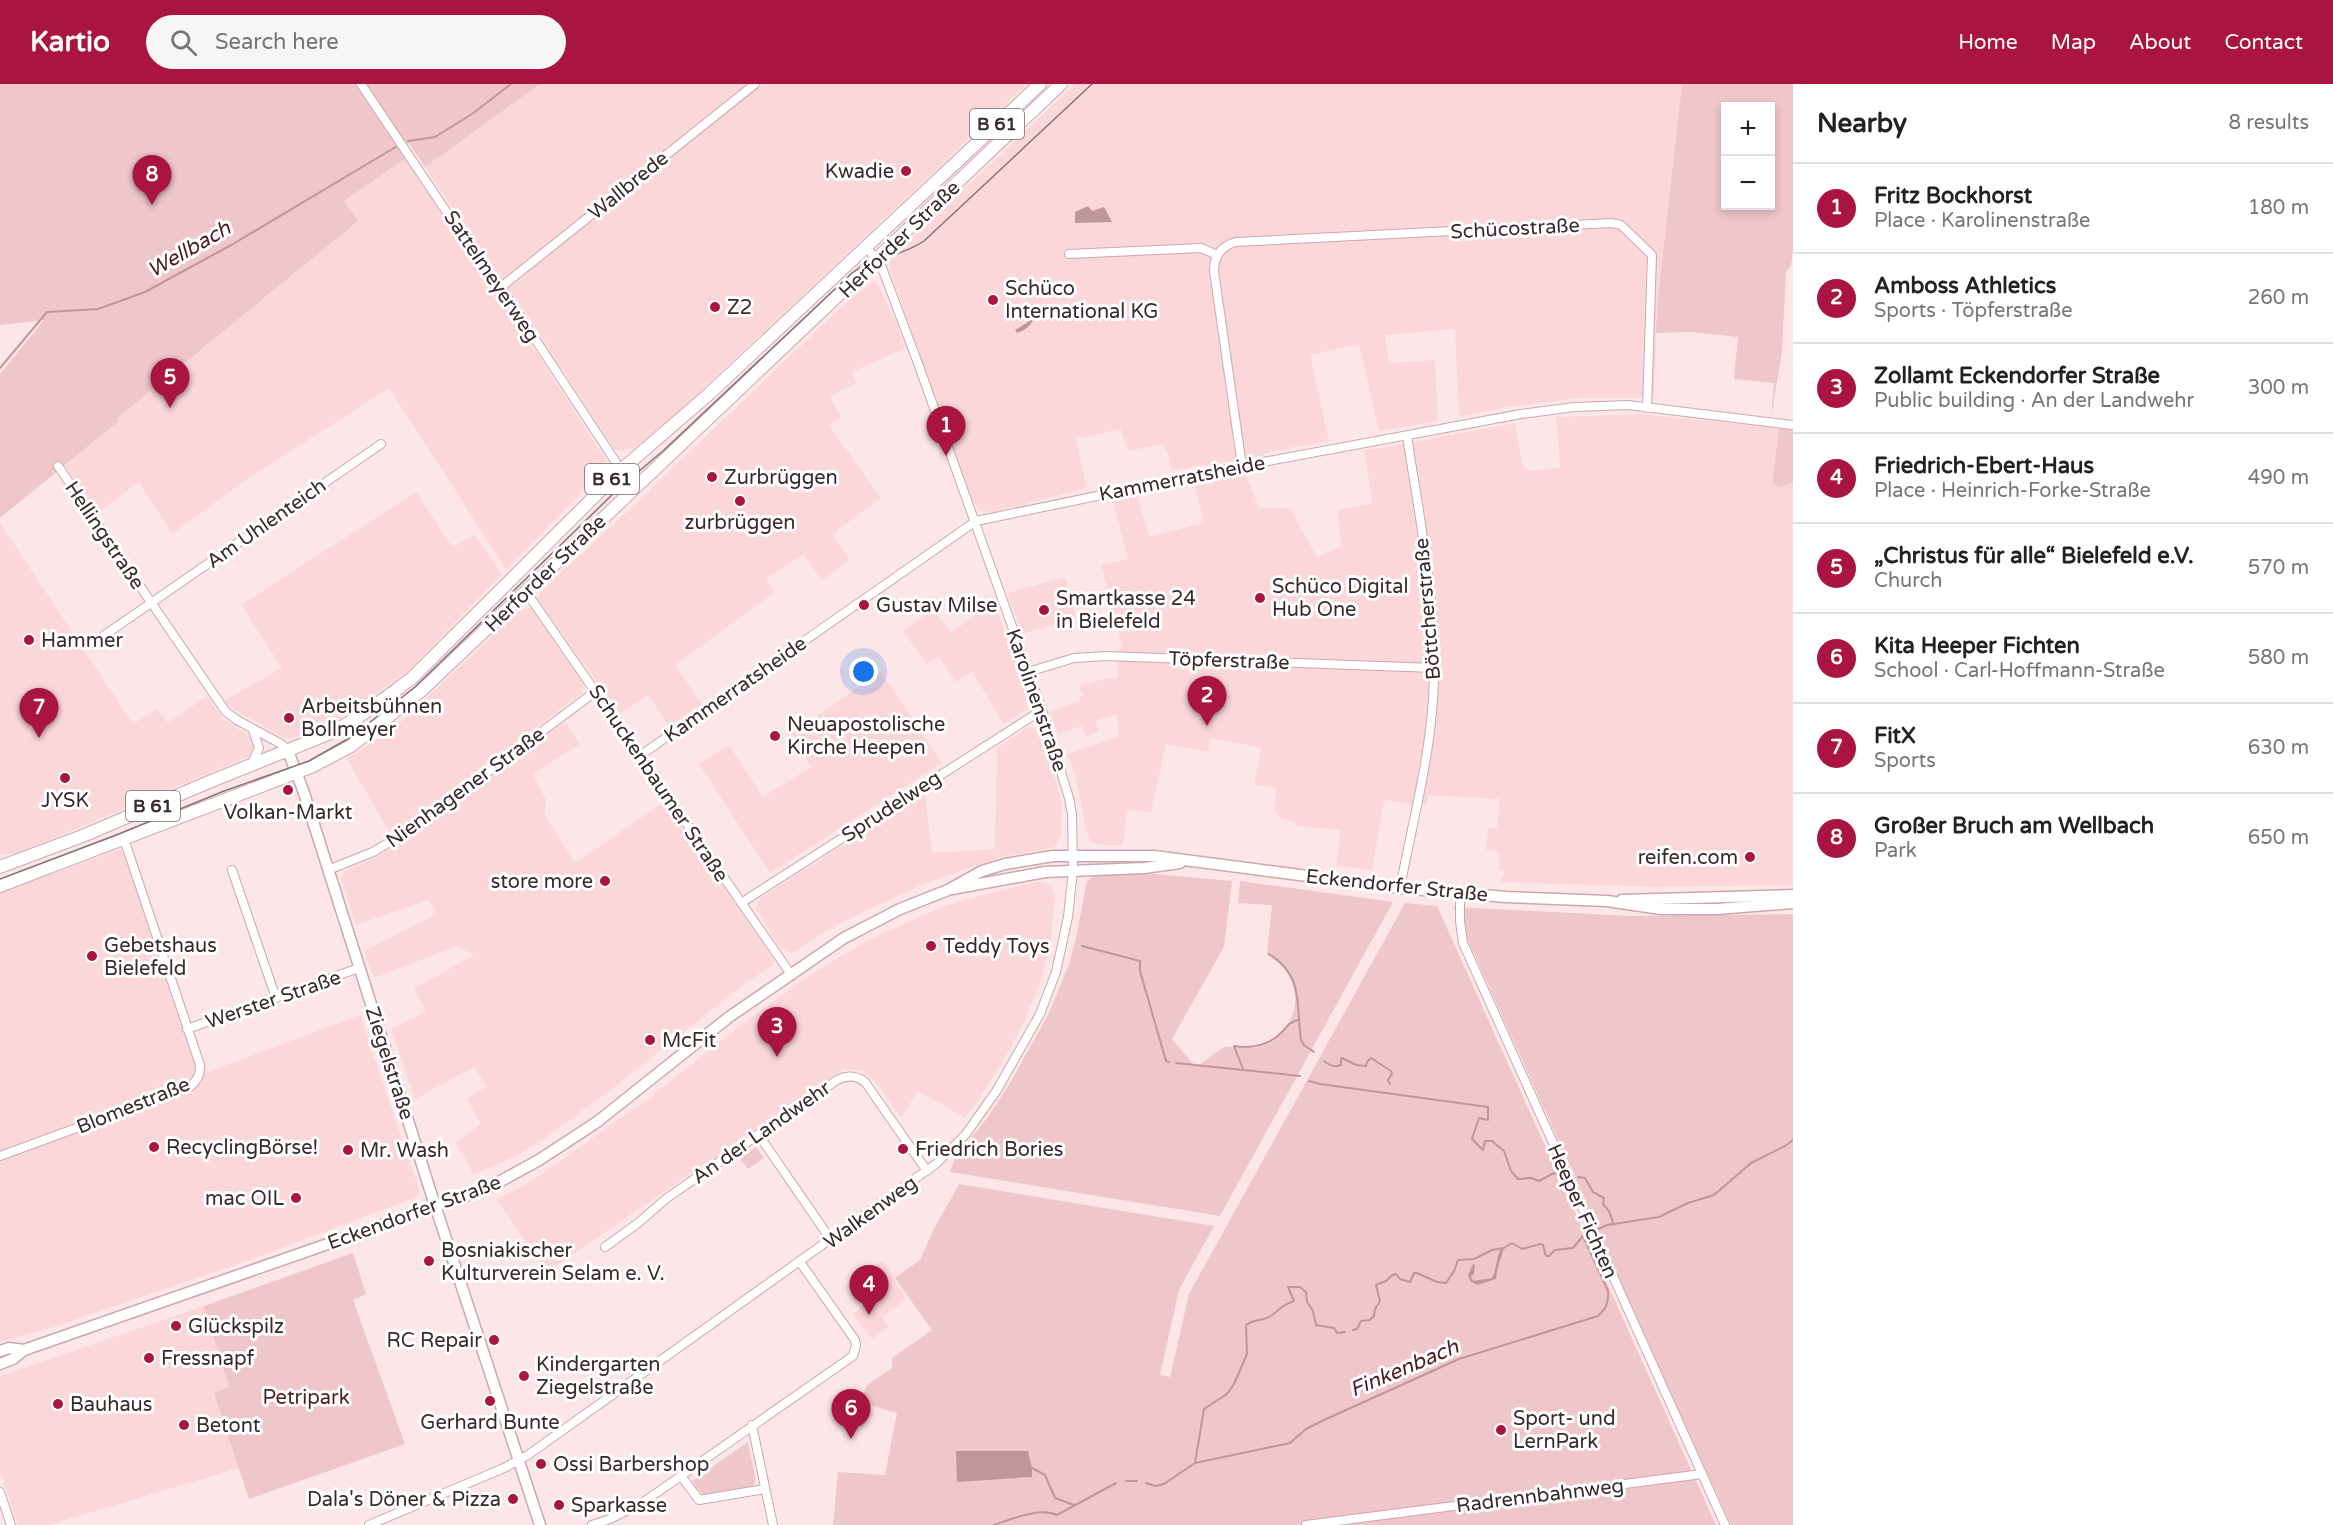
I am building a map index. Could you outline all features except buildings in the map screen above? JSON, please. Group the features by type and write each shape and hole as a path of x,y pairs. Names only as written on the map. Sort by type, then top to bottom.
{"main road":[{"name":"Herforder Straße","path":"0,867 116,823 345,726 412,678 621,470 675,426 1040,84"},
{"name":"Herforder Straße","path":"0,886 297,772 338,754 385,721 422,690 527,592 1061,84"},
{"path":"621,470 631,491"}],"street":[{"name":"Sattelmeyerweg","path":"361,84 478,259 501,287 621,470"},
{"name":"Wallbrede","path":"501,287 755,84"},
{"name":"Schücostraße","path":"1217,255 1230,244 1242,241 1611,223 1621,225 1652,255 1647,408"},
{"name":"Karolinenstraße","path":"866,247 878,260 895,299 1042,710 1070,798 1074,855"},
{"path":"1069,254 1201,249 1217,255 1214,271 1242,466"},
{"name":"Kammerratsheide","path":"641,755 976,521 1242,466 1560,408 1620,405 1793,425"},
{"name":"Böttcherstraße","path":"1400,888 1430,721 1434,668 1431,601 1407,436"},
{"name":"Am Uhlenteich","path":"152,603 381,444"},
{"name":"Hellingstraße","path":"58,466 226,712 283,745 288,751"},
{"name":"Schuckenbaumer Straße","path":"527,592 790,973"},
{"name":"Hellingstraße","path":"96,641 152,603"},
{"name":"Töpferstraße","path":"1028,672 1074,658 1105,656 1434,668"},
{"name":"Nienhagener Straße","path":"328,870 373,852 415,827 596,691"},
{"name":"Sprudelweg","path":"741,903 1042,710"},
{"path":"249,766 257,756 259,748 253,729"},
{"name":"Ziegelstraße","path":"288,751 297,772 435,1207 540,1525"},
{"name":"Blomestraße","path":"0,1156 191,1086 197,1081 200,1065 124,840"},
{"name":"Eckendorfer Straße","path":"0,1364 13,1359 24,1350 488,1188 575,1138 729,1017 790,973 868,924 948,890 975,875 1005,864 1043,857 1074,855 1154,856 1400,888 1607,901 1652,908 1702,910 1793,903"},
{"name":"Walkenweg","path":"369,1525 504,1468 519,1459 800,1262 946,1156 966,1134 997,1089 1040,1014 1061,953 1074,855"},
{"name":"Eckendorfer Straße","path":"948,890 1025,875 1073,870 1144,868 1188,862"},
{"path":"232,870 276,998"},
{"name":"Heeper Fichten","path":"1460,893 1463,943 1725,1525"},
{"name":"Eckendorfer Straße","path":"1607,901 1793,895"},
{"name":"Werster Straße","path":"187,1029 359,968"},
{"name":"An der Landwehr","path":"605,1247 639,1223 667,1198 758,1134 837,1080 852,1076 865,1082 927,1171"},
{"path":"758,1134 831,1240"},
{"path":"592,1525 642,1503 853,1356 856,1346 851,1334 800,1262"},
{"name":"Eckendorfer Straße","path":"0,1351 9,1348 24,1350"},
{"path":"752,1425 773,1525"},
{"name":"Radrennbahnweg","path":"1306,1525 1702,1474"},
{"path":"681,1476 699,1500 765,1489"},
{"path":"0,1492 11,1525"}],"shaded area":[{"path":"540,84 1027,84 685,406 634,448 621,451 614,449 520,304 481,253 425,167"},
{"path":"1075,84 1682,84 1658,297 1654,398 1580,398 1509,407 1459,417 1455,329 1385,335 1389,363 1435,360 1438,421 1379,431 1359,344 1310,355 1329,441 1272,451 1259,457 1172,470 1168,453 1162,444 1128,451 1121,429 1076,439 1087,488 993,512 980,511 973,501 891,274 889,256 909,241"},
{"path":"406,158 474,262 497,291 605,459 605,469 506,569 389,388 243,482 172,534 139,482 97,513 65,466 119,421 116,418 358,221 344,201"},
{"path":"1088,206 1092,211 1104,207 1112,222 1075,223 1075,212"},
{"path":"874,281 897,325 905,348 852,372 856,383 830,396 841,417 829,425 881,498 832,534 850,560 822,580 803,554 766,579 775,592 675,665 702,704 669,726 648,695 620,714 538,600 539,593 853,296"},
{"path":"1035,304 1032,322 1026,329 1017,333 1015,330 1028,322 1030,305"},
{"path":"1640,414 1779,428 1773,475 1784,486 1793,483 1793,885 1654,887 1501,882 1505,870 1499,869 1498,851 1486,850 1488,828 1497,829 1500,799 1428,795 1426,806 1384,800 1372,870 1336,866 1341,830 1298,826 1293,821 1282,819 1274,810 1277,788 1254,784 1262,748 1211,738 1208,752 1166,744 1151,812 1127,810 1123,845 1101,845 1091,842 1087,833 1076,778 1066,755 1119,736 1117,714 1095,721 1099,732 1086,736 1082,726 1058,734 1050,712 1080,701 1079,697 1083,695 1079,686 1118,678 1117,650 1123,649 1101,565 1128,559 1112,499 1137,494 1149,537 1204,523 1194,482 1245,472 1259,508 1290,508 1317,557 1342,546 1337,510 1373,504 1364,451 1515,423 1522,463 1527,471 1560,468 1556,417"},
{"path":"416,492 453,548 474,534 502,574 406,673 340,718 304,735 286,739 231,708 224,701 282,668 241,605"},
{"path":"0,523 133,724 157,709 168,723 207,696 224,720 251,737 254,747 249,756 16,854 0,855"},
{"path":"1065,577 1076,618 1022,634 1007,593"},
{"path":"994,601 1027,694 1027,709 1004,724 972,672 956,682 938,656 927,664 903,631 933,609 951,633"},
{"path":"531,608 584,685 582,693 391,835 347,759 392,730 520,610"},
{"path":"881,672 942,763 770,873 699,764 729,745 763,797 811,767 791,734"},
{"path":"565,722 580,744 533,774 546,800 545,816 575,863 664,802 774,959 773,965 743,985 612,1089 541,1141 518,1155 473,1175 465,1157 455,1143 481,1124 467,1099 487,1086 474,1067 415,1099 391,1029 426,1012 414,989 474,955 457,946 374,978 364,951 437,914 429,900 356,925 341,878 347,870 375,858 418,832"},
{"path":"1032,727 1042,733 1062,804 1061,834 1055,847 1001,857 928,882 838,924 792,953 781,949 756,909 759,899 925,793 932,853 995,849 997,748"},
{"path":"132,845 208,1072 360,1015 420,1192 414,1198 255,1258 54,1327 0,1342 0,893"},
{"path":"1040,881 1051,885 1055,895 1051,938 1040,983 1025,1020 1007,1054 971,1111 964,1117 918,1091 901,1118 877,1084 862,1071 843,1069 547,1272 496,1199 529,1183 649,1098 745,1022 844,954 881,934 939,908"},
{"path":"1501,1248 1504,1248 1496,1279 1477,1285 1470,1281 1468,1275 1473,1264 1475,1265 1474,1274 1471,1276 1473,1281 1492,1278"},
{"path":"883,1261 906,1299 882,1317 888,1327 872,1339 853,1314 868,1303 853,1282"},
{"path":"204,1306 229,1387 214,1393 239,1468 49,1525 17,1525 0,1469 0,1376"},
{"path":"956,1451 1028,1451 1032,1477 957,1482"}],"green space":[{"path":"0,84 540,84 425,167 409,143 401,148 406,158 344,201 358,221 117,418 119,421 0,518 0,374 44,320 0,325"},
{"path":"1682,84 1793,84 1793,249 1791,266 1786,271 1782,352 1771,418 1774,383 1734,379 1738,337 1690,332 1656,333"},
{"path":"1779,428 1793,430 1793,483 1780,487 1773,483"},
{"path":"1154,874 1232,881 1224,947 1172,1039 1193,1064 1199,1065 1226,1047 1254,1048 1272,1042 1285,1029 1293,1013 1295,995 1292,982 1282,967 1267,955 1272,905 1238,903 1240,881 1393,902 1220,1216 950,1172 955,1158 988,1117 1010,1083 1049,1013 1069,964 1087,881 1095,875"},
{"path":"1405,903 1437,906 1716,1525 833,1525 838,1472 885,1475 897,1413 860,1402 867,1385 892,1368 892,1358 932,1330 895,1278 920,1260 959,1184 1214,1226 1179,1290 1160,1375 1170,1377 1189,1294","holes":["957,1451 1032,1477 976,1480 958,1465"]},
{"path":"1453,907 1632,916 1793,914 1793,1525 1731,1525"},
{"path":"756,1147 764,1158 748,1169 740,1158"},
{"name":"Petripark","path":"353,1253 366,1294 353,1300 405,1444 249,1499 214,1393 229,1387 204,1306"},
{"path":"748,1442 756,1481 752,1487 706,1495 701,1493 692,1481"}],"waterway":[{"name":"Wellbach","path":"408,141 435,137 472,114 511,84"},
{"name":"Wellbach","path":"0,368 47,312 98,309 145,292 233,244 399,145"},
{"path":"1082,946 1140,961 1140,971 1166,1061 1169,1062"},
{"path":"1269,954 1280,962 1293,981 1298,1003 1301,1040 1314,1052"},
{"path":"1243,1069 1234,1046 1248,1047 1267,1043 1294,1021 1299,1020"},
{"path":"1324,1061 1332,1066 1339,1066 1342,1058 1356,1065 1366,1066 1371,1058 1391,1071 1392,1074 1388,1080 1390,1084"},
{"path":"1176,1063 1300,1076"},
{"path":"1309,1081 1488,1107 1488,1120 1479,1118 1472,1139 1483,1150 1485,1141 1492,1141 1504,1151 1511,1171 1518,1179 1531,1178 1539,1181 1554,1173 1561,1177"},
{"name":"Finkenbach","path":"1353,1330 1357,1329 1361,1321 1370,1320 1374,1316 1380,1301 1376,1285 1391,1276 1396,1274 1400,1279 1410,1282 1414,1273 1417,1273 1437,1282 1446,1283 1458,1260 1474,1259 1512,1243 1522,1249 1543,1245 1546,1256 1555,1250 1573,1248 1583,1236 1607,1225 1659,1217 1688,1203 1714,1195 1751,1163 1793,1140"},
{"path":"1578,1177 1585,1178 1593,1192 1604,1198 1603,1204 1609,1211 1614,1225"},
{"name":"Finkenbach","path":"1146,1483 1155,1486 1164,1484 1195,1463 1290,1443 1306,1429 1324,1420 1459,1359 1598,1316 1606,1305 1608,1291 1583,1236"},
{"name":"Finkenbach","path":"1195,1463 1204,1409 1227,1394 1247,1354 1246,1325 1269,1317 1294,1301 1288,1287 1300,1287 1306,1292 1307,1302 1313,1311 1316,1325 1334,1328 1337,1333 1345,1332"},
{"path":"1032,1468 1045,1475 1055,1498 1074,1505"},
{"name":"Finkenbach","path":"1126,1481 1137,1481"},
{"name":"Finkenbach","path":"994,1525 1034,1513 1057,1515 1116,1483"}],"tram line":[{"path":"0,879 224,791 309,761 351,737 415,687 618,489 664,450 852,273 924,241 1092,84"}],"place":[{"name":"Kwadie","path":"906,171"},
{"name":"Großer Bruch am Wellbach","path":"152,205"},
{"name":"Schüco International KG","path":"993,300"},
{"name":"Z2","path":"715,307"},
{"name":"„Christus für alle“ Bielefeld e.V.","path":"170,408"},
{"name":"Fritz Bockhorst","path":"946,456"},
{"name":"Zurbrüggen","path":"712,477"},
{"name":"zurbrüggen","path":"740,501"},
{"name":"Schüco Digital Hub One","path":"1260,598"},
{"name":"Gustav Milse","path":"864,605"},
{"name":"Smartkasse 24 in Bielefeld","path":"1044,610"},
{"name":"Hammer","path":"29,640"},
{"name":"Arbeitsbühnen Bollmeyer","path":"289,718"},
{"name":"Amboss Athletics","path":"1207,726"},
{"name":"Neuapostolische Kirche Heepen","path":"775,736"},
{"name":"FitX","path":"39,738"},
{"name":"JYSK","path":"65,778"},
{"name":"Volkan-Markt","path":"288,790"},
{"name":"reifen.com","path":"1750,857"},
{"name":"store more","path":"605,881"},
{"name":"Teddy Toys","path":"931,946"},
{"name":"Gebetshaus Bielefeld","path":"92,956"},
{"name":"McFit","path":"650,1040"},
{"name":"Zollamt Eckendorfer Straße","path":"777,1057"},
{"name":"RecyclingBörse!","path":"154,1147"},
{"name":"Friedrich Bories","path":"903,1149"},
{"name":"Mr. Wash","path":"348,1150"},
{"name":"mac OIL","path":"296,1198"},
{"name":"Bosniakischer Kulturverein Selam e. V.","path":"429,1261"},
{"name":"Friedrich-Ebert-Haus","path":"869,1315"},
{"name":"Glückspilz","path":"176,1326"},
{"name":"RC Repair","path":"494,1340"},
{"name":"Fressnapf","path":"149,1358"},
{"name":"Kindergarten Ziegelstraße","path":"524,1376"},
{"name":"Gerhard Bunte","path":"490,1401"},
{"name":"Bauhaus","path":"58,1404"},
{"name":"Betont","path":"184,1425"},
{"name":"Sport- und LernPark","path":"1501,1430"},
{"name":"Kita Heeper Fichten","path":"851,1439"},
{"name":"Ossi Barbershop","path":"541,1464"},
{"name":"Dala's Döner & Pizza","path":"513,1499"},
{"name":"Sparkasse","path":"559,1505"}]}
